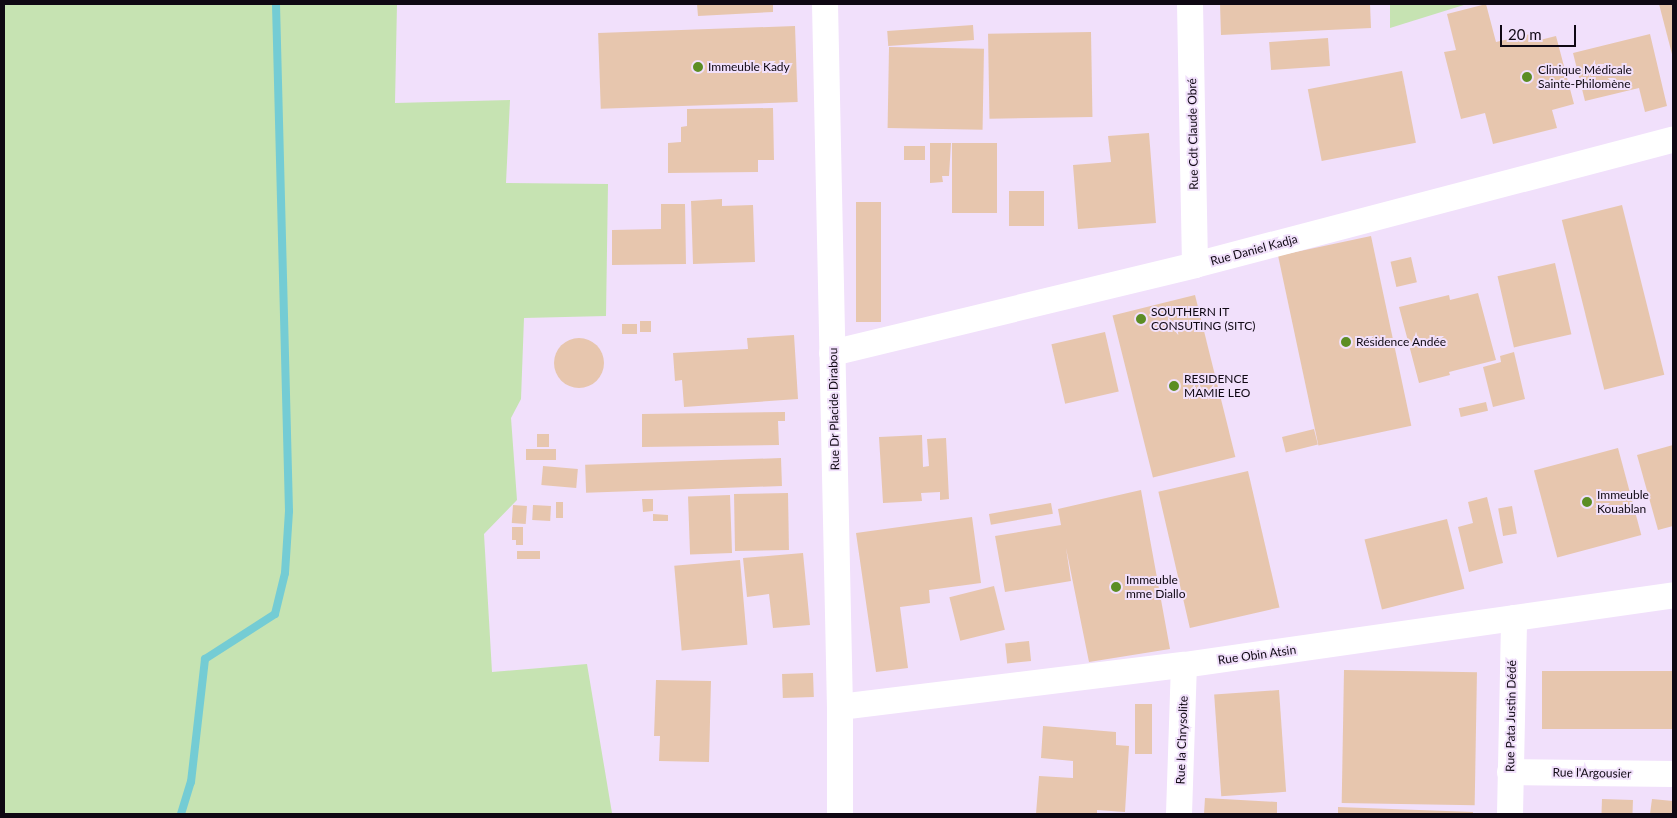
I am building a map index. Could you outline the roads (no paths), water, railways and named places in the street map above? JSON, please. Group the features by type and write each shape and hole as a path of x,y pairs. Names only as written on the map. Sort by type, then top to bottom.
{"street":[{"name":"Rue Dr Placide Dirabou","path":"825,4 840,707 840,814"},
{"name":"Rue Cdt Claude Obré","path":"1190,4 1195,265"},
{"name":"Rue Daniel Kadja","path":"832,353 1195,265 1673,140"},
{"name":"Rue Obin Atsin","path":"840,707 1184,665 1673,595"},
{"name":"Rue Pata Justin Dédé","path":"1510,814 1514,618"},
{"name":"Rue la Chrysolite","path":"1179,814 1184,665"},
{"name":"Rue l'Argousier","path":"1510,772 1673,774"}],"waterway":[{"path":"181,814 191,782 205,659 275,614 285,573 289,511 276,4"}],"place":[{"name":"Immeuble Kady","path":"698,67"},
{"name":"Clinique Médicale Sainte-Philomène","path":"1527,77"},
{"name":"SOUTHERN IT CONSUTING (SITC)","path":"1141,319"},
{"name":"Résidence Andée","path":"1346,342"},
{"name":"RESIDENCE MAMIE LEO","path":"1174,386"},
{"name":"Immeuble Kouablan","path":"1587,502"},
{"name":"Immeuble mme Diallo","path":"1116,587"}]}
